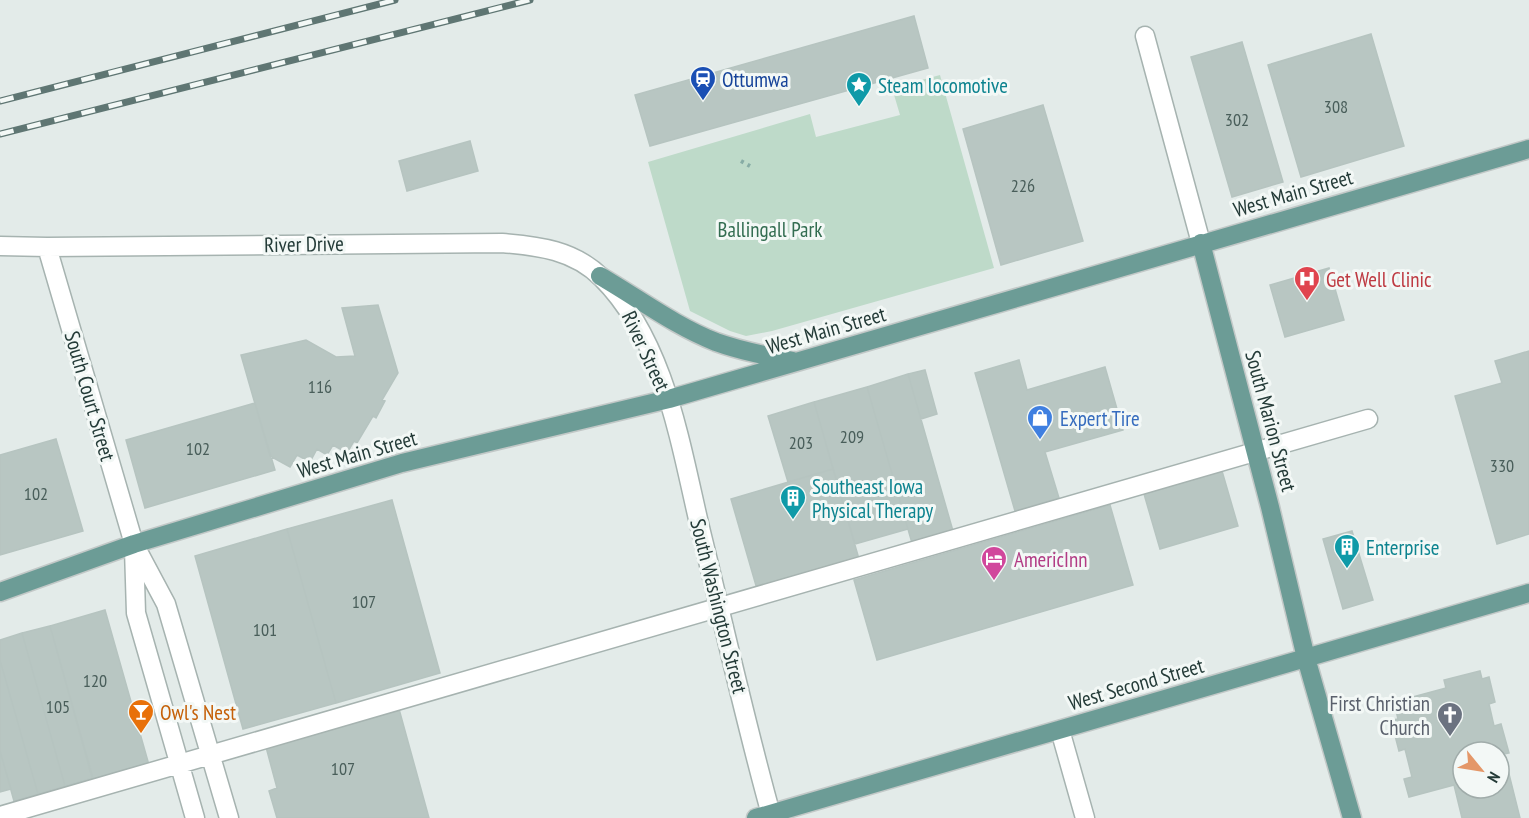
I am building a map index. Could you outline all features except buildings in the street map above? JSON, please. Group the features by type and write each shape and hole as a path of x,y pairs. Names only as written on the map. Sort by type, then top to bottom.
{"main road":[{"name":"West Main Street","path":"0,592 134,544 402,463 669,399 1529,149"},
{"name":"South Marion Street","path":"1201,243 1256,453 1306,658 1352,818"},
{"path":"600,276 661,314 702,336 742,350 797,362"},
{"name":"West Second Street","path":"766,817 1529,593"}],"street":[{"name":"South Marion Street","path":"1145,36 1201,243"},
{"name":"River Drive","path":"0,246 502,243 536,245 561,251 580,261 600,276"},
{"name":"South Court Street","path":"47,247 134,544 166,604 229,818"},
{"name":"River Street","path":"600,276 635,320 669,399"},
{"name":"South Washington Street","path":"669,399 720,608 766,817"},
{"path":"0,816 1368,419"},
{"name":"South Court Street","path":"134,544 136,613 195,818"},
{"path":"1060,730 1085,818"}],"path":[{"path":"741,161 750,166"}],"green space":[{"name":"Ballingall Park","path":"940,75 994,268 772,331 746,336 730,331 690,311 648,162 810,114 816,137 900,115 892,88"}],"railway":[{"path":"0,101 395,0"},
{"path":"0,134 530,0"}],"place":[{"name":"Ottumwa","path":"703,102"},
{"name":"Steam locomotive","path":"859,108"},
{"name":"Get Well Clinic","path":"1307,302"},
{"name":"Expert Tire","path":"1040,441"},
{"name":"Southeast Iowa Physical Therapy","path":"793,521"},
{"name":"Enterprise","path":"1347,570"},
{"name":"AmericInn","path":"994,582"},
{"name":"Owl's Nest","path":"141,735"},
{"name":"First Christian Church","path":"1450,738"}]}
